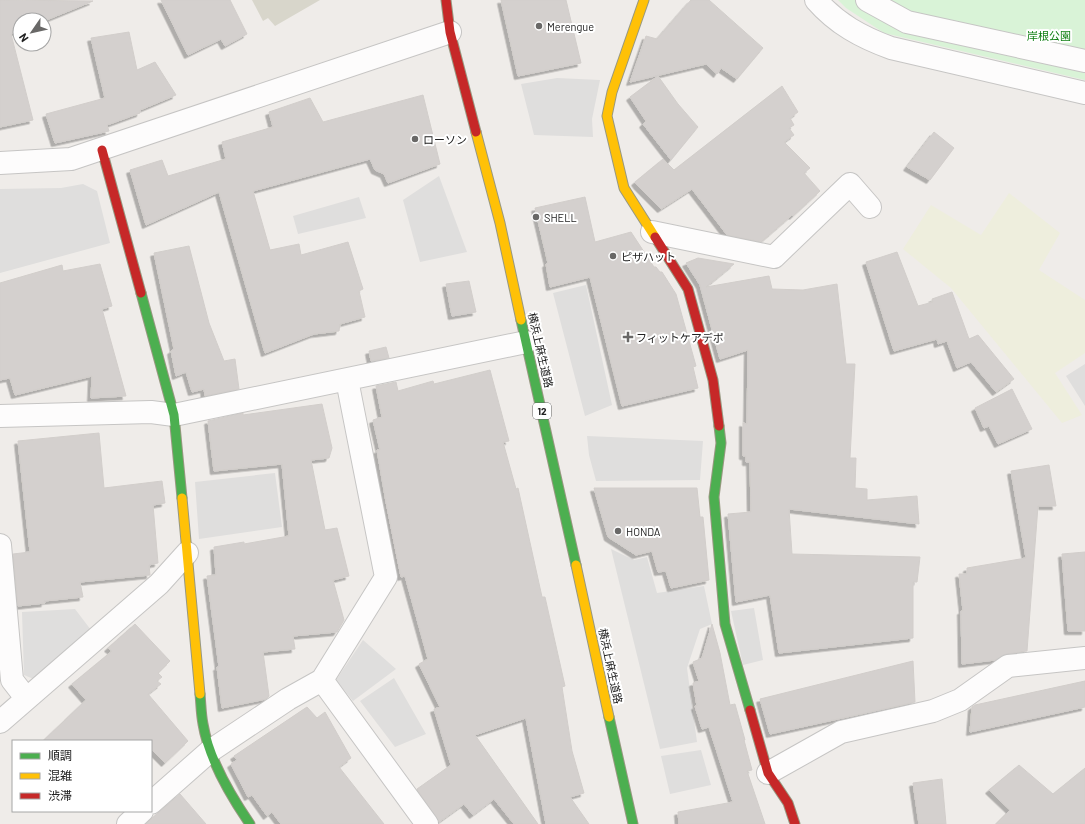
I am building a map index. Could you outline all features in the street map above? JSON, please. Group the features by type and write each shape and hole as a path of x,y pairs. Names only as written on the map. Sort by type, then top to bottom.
{"street":[{"name":"横浜上麻生道路","path":"446,0 450,32 500,223 634,824"},
{"path":"644,0 612,92 607,116 624,188 688,289 714,380 721,443 714,497 725,624 768,773 783,793 794,817 795,824"},
{"path":"816,0 837,20 863,38 891,48 1085,93"},
{"path":"867,0 907,22 1085,60"},
{"path":"0,162 71,159 102,150 450,32"},
{"path":"102,150 174,415 203,725 210,751 232,799 250,824"},
{"path":"652,232 774,257 850,184 870,207"},
{"path":"0,416 151,412 174,415 526,342"},
{"path":"152,802 210,751 288,700 322,680 386,577 347,380"},
{"path":"0,545 12,680 26,698"},
{"path":"0,722 159,584 187,553"},
{"path":"768,773 841,732 933,712 960,700 1008,666 1085,658"},
{"path":"322,680 427,824"},
{"path":"128,824 141,812"}],"shaded area":[{"path":"252,0 320,0 275,26 268,18 263,21"},
{"path":"557,78 600,80 592,119 593,137 534,135 521,84"},
{"path":"439,176 467,252 420,262 403,200"},
{"path":"83,184 97,191 110,243 0,273 0,189 61,188"},
{"path":"359,197 366,218 298,234 293,216"},
{"path":"586,285 612,405 585,416 553,293"},
{"path":"1085,364 1085,406 1066,376"},
{"path":"587,436 703,441 700,480 596,481 589,455"},
{"path":"275,473 282,527 199,539 195,482"},
{"path":"611,549 634,560 647,557 657,593 704,586 712,624 700,629 687,668 697,742 660,749"},
{"path":"754,608 763,660 743,665 731,611"},
{"path":"75,609 91,630 36,680 24,675 22,612"},
{"path":"363,640 396,669 353,701 336,680"},
{"path":"394,678 426,734 395,747 360,701"},
{"path":"701,750 711,785 670,794 661,756"}],"green space":[{"name":"岸根公園","path":"838,0 1085,0 1085,80 884,33 846,8"},
{"path":"1009,193 1060,233 1039,270 1085,300 1085,353 1055,373 1082,415 1062,423 951,288 903,249 931,205 981,235"}],"building":[{"path":"0,0 93,1 52,18 52,12 12,12 12,52 16,52 33,120 0,127"},
{"path":"161,0 230,0 247,34 225,46 221,39 188,55"},
{"path":"501,0 566,0 581,63 518,76"},
{"path":"691,0 709,0 763,48 737,79 721,68 717,74 706,64 630,82 646,36 657,39"},
{"path":"129,32 137,70 155,62 176,95 140,110 140,113 107,125 109,131 55,143 46,114 105,98 91,38"},
{"path":"658,76 678,104 698,127 671,160 643,124 646,121 630,97"},
{"path":"782,86 798,112 790,118 794,125 789,128 794,135 784,142 810,168 804,173 820,191 793,216 792,215 761,242 727,235 692,189 661,209 635,182 663,159 674,170"},
{"path":"423,95 440,164 388,183 384,174 375,170 370,159 253,191 270,250 299,244 301,255 348,242 363,289 359,291 365,317 340,324 339,331 314,334 265,353 219,192 146,225 130,170 162,160 168,176 226,159 222,142 273,127 269,112 310,98 323,122"},
{"path":"934,132 954,148 930,180 907,167"},
{"path":"585,197 595,242 631,232 654,267 662,272 676,294 696,366 693,367 698,388 622,406 590,277 550,287 546,264 548,263 535,208"},
{"path":"189,246 209,323 224,361 235,359 239,389 205,396 204,389 192,392 186,372 176,376 171,351 174,349 154,253"},
{"path":"897,252 918,306 933,302 932,299 952,292 969,339 978,335 1014,379 996,392 971,362 957,368 947,341 938,344 937,339 894,351 866,262"},
{"path":"698,258 734,264 706,287 769,276 772,289 803,290 837,284 846,364 855,364 850,458 856,458 855,488 867,489 867,500 917,496 919,524 789,509 792,554 920,557 917,582 913,582 913,638 779,653 770,595 736,602 728,514 751,512 750,462 746,462 746,456 743,456 743,423 747,424 748,350 720,359 700,285 686,263"},
{"path":"100,264 112,306 102,309 126,396 91,398 92,376 15,395 10,378 0,380 0,283 62,265 63,271"},
{"path":"469,281 476,312 452,316 446,284"},
{"path":"386,347 389,358 371,361 369,351"},
{"path":"490,370 509,441 503,442 516,489 518,488 542,597 545,597 565,686 562,687 572,751 584,793 570,797 589,824 546,824 526,718 475,735 538,824 514,824 494,799 473,815 464,804 439,822 417,789 451,765 434,709 440,707 419,664 428,659 405,576 401,577 386,502 377,450 380,450 373,420 382,417 376,386 396,382 398,391 433,381 434,384"},
{"path":"1012,389 1032,429 998,444 989,426 984,428 975,408"},
{"path":"322,404 332,448 329,458 311,460 325,530 337,528 349,576 333,580 344,620 337,632 293,636 295,649 263,652 269,696 266,699 222,708 217,667 219,667 207,576 216,575 214,547 244,542 244,544 289,536 282,464 214,471 208,421 243,413 243,415"},
{"path":"99,433 104,488 162,481 165,503 153,505 158,563 149,565 150,575 80,582 83,597 44,601 45,603 18,606 13,554 30,552 18,441"},
{"path":"1049,465 1056,506 1038,506 1027,651 1006,654 995,660 962,664 961,611 963,611 959,574 967,574 967,568 1026,558 1011,471"},
{"path":"594,488 697,488 700,517 703,517 709,580 671,588 666,571 658,572 652,551 636,555 608,537"},
{"path":"1085,552 1085,631 1068,631 1062,554"},
{"path":"135,624 170,661 158,673 162,677 157,681 161,684 148,694 188,741 165,763 152,750 152,740 44,740 86,700 72,684 112,651 108,648"},
{"path":"712,624 720,653 730,705 735,704 745,740 752,770 747,771 765,824 679,824 678,812 733,802 709,727 702,729 695,706 697,706 693,683 699,681 693,662 702,658"},
{"path":"913,661 915,702 770,734 760,699"},
{"path":"1085,681 1085,707 970,732 972,707 975,705"},
{"path":"307,707 317,718 325,712 351,758 339,767 384,824 281,824 272,812 267,816 252,795 248,797 231,764 237,760 234,756"},
{"path":"1019,765 1053,794 1085,768 1085,824 996,824 1010,810 989,790"},
{"path":"942,779 946,824 919,824 913,783"},
{"path":"180,794 206,824 146,824 151,819"}],"traffic: fast":[{"path":"141,293 174,415 182,498"},
{"path":"521,320 576,565"},
{"path":"719,426 721,443 714,497 725,624 750,710"},
{"path":"200,694 201,713 210,751 221,777 250,824"},
{"path":"609,717 633,824"}],"traffic: slow":[{"path":"644,0 612,92 607,116 624,188 655,237"},
{"path":"476,132 500,223 521,320"},
{"path":"182,498 200,694"},
{"path":"576,565 609,717"}],"traffic: jam":[{"path":"446,0 450,32 476,132"},
{"path":"102,150 141,293"},
{"path":"655,237 688,289 713,380 719,426"},
{"path":"750,710 768,773 788,803 795,824"}],"place":[{"name":"Merengue","path":"539,26"},
{"name":"ローソン","path":"415,139"},
{"name":"SHELL","path":"536,217"},
{"name":"ピザハット","path":"613,256"},
{"name":"フィットケアデポ","path":"628,337"},
{"name":"HONDA","path":"618,531"}]}
